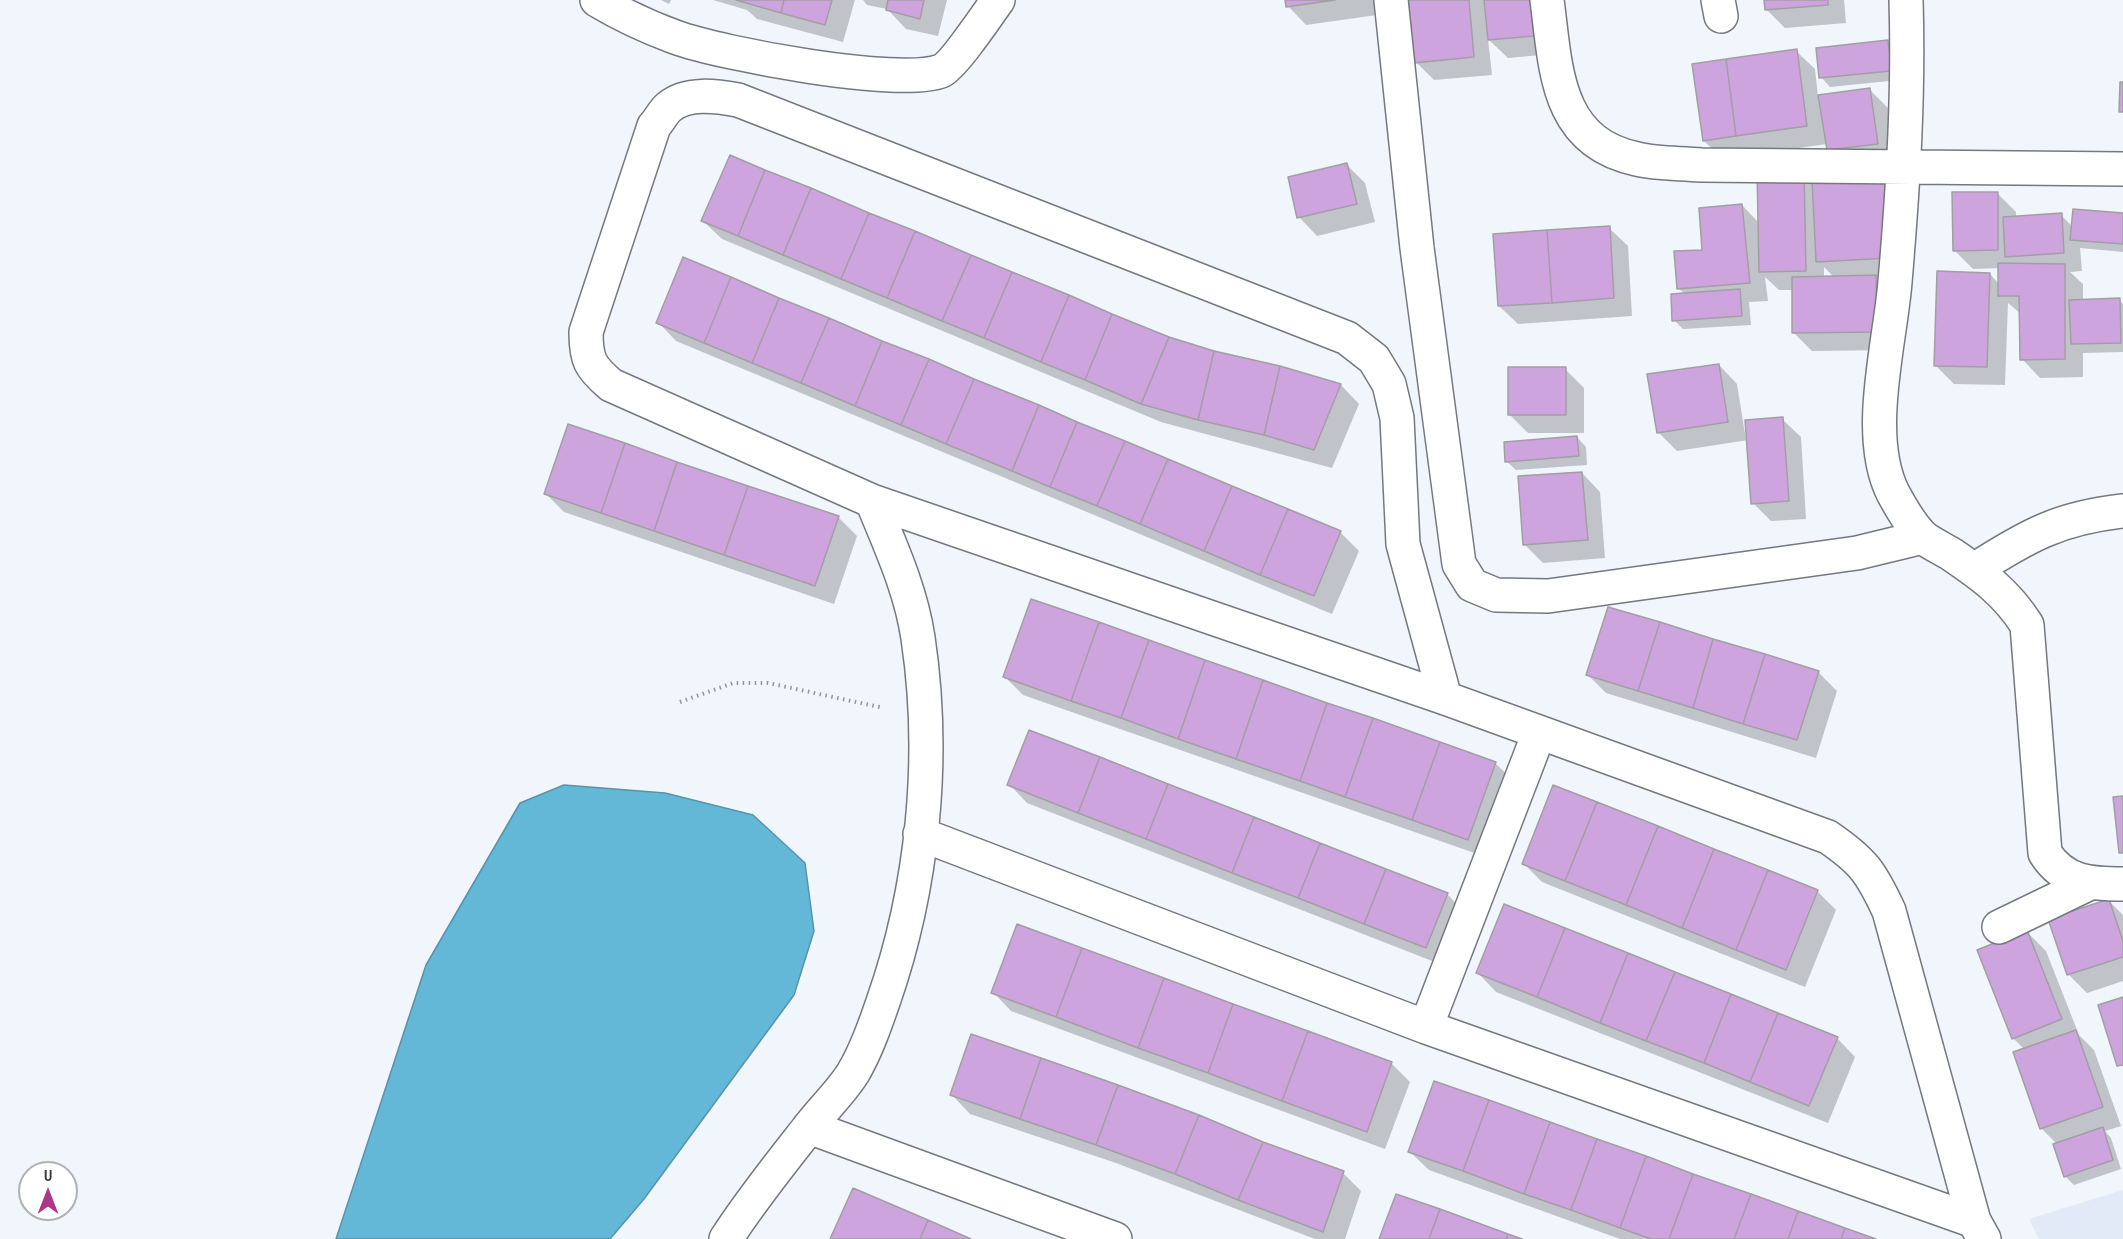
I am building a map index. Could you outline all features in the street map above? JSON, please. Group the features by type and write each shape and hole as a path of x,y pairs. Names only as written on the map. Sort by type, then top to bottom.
{"street":[{"path":"597,0 624,16 666,34 719,49 807,66 903,76 923,75 943,70 998,0"},
{"path":"1391,0 1417,248 1459,564 1472,585 1496,595 1548,596 1857,553 1923,537"},
{"path":"1547,0 1558,82 1581,132 1607,150 1637,159 1701,165 2123,169"},
{"path":"1906,0 1908,55 1903,167 1895,284 1879,430 1893,492 1923,537 1974,570 2012,601 2027,625 2044,853 2053,866 2088,884"},
{"path":"1445,698 1403,544 1397,418 1389,384 1374,358 1347,338 738,100 711,95 686,99 669,107 654,126 586,333 586,352 593,370 610,385 872,501 1445,698 1828,837 1856,856 1873,877 1889,911 1979,1230"},
{"path":"726,1239 852,1073 875,1025 897,962 909,913 920,834 925,755 918,637 904,582 872,501"},
{"path":"1974,570 2022,539 2050,526 2090,515 2123,511"},
{"path":"1426,1027 1539,733"},
{"path":"920,834 1426,1027 1979,1230"},
{"path":"1999,927 2088,884 2123,884"},
{"path":"809,1127 1115,1239"}],"path":[{"path":"680,702 733,684 768,683 924,716"}],"shaded area":[{"path":"2123,1190 2123,1239 2039,1239 2029,1219"}],"water":[{"path":"564,785 665,793 753,815 805,863 814,931 794,995 644,1199 610,1239 336,1239 426,965 520,803"}],"building":[{"path":"736,0 784,0 781,13"},
{"path":"784,0 832,0 825,25 781,13"},
{"path":"888,0 924,0 920,19 886,10"},
{"path":"1285,0 1335,0 1286,7"},
{"path":"1408,0 1469,0 1474,57 1414,63"},
{"path":"1484,0 1530,0 1534,36 1488,40"},
{"path":"1764,0 1828,0 1828,5 1765,10"},
{"path":"1888,40 1891,71 1819,78 1816,48"},
{"path":"1797,49 1807,126 1736,136 1726,59"},
{"path":"1726,59 1736,136 1703,141 1692,64"},
{"path":"2120,82 2123,82 2123,112 2119,112"},
{"path":"1870,88 1878,144 1827,150 1818,95"},
{"path":"730,155 765,170 738,236 701,221"},
{"path":"1347,163 1357,204 1297,218 1288,177"},
{"path":"765,170 811,188 783,255 738,236"},
{"path":"1804,170 1806,271 1759,272 1757,171"},
{"path":"1885,175 1889,258 1816,262 1812,179"},
{"path":"811,188 869,213 841,279 783,255"},
{"path":"1952,192 1998,192 1998,250 1953,251"},
{"path":"1742,204 1750,283 1677,289 1674,251 1702,250 1699,208"},
{"path":"2073,209 2123,213 2123,244 2070,240"},
{"path":"869,213 915,231 887,298 841,279"},
{"path":"2062,213 2064,253 2005,257 2003,217"},
{"path":"1610,226 1614,298 1552,303 1547,230"},
{"path":"1547,230 1552,303 1498,306 1493,234"},
{"path":"915,231 971,255 942,321 887,298"},
{"path":"971,255 1012,272 984,338 942,321"},
{"path":"683,257 731,277 704,343 656,323"},
{"path":"1998,263 2065,264 2065,359 2020,360 2019,296 1998,296"},
{"path":"1937,271 1990,273 1987,367 1934,366"},
{"path":"1012,272 1069,295 1041,362 984,338"},
{"path":"1876,275 1877,332 1792,333 1792,277"},
{"path":"731,277 779,298 752,363 704,343"},
{"path":"1740,289 1742,316 1672,321 1671,294"},
{"path":"1069,295 1112,314 1085,380 1041,362"},
{"path":"779,298 829,318 801,383 752,363"},
{"path":"2120,298 2121,343 2071,344 2069,300"},
{"path":"1112,314 1169,337 1141,404 1085,380"},
{"path":"829,318 882,341 855,406 801,383"},
{"path":"1169,337 1214,351 1198,420 1141,404"},
{"path":"882,341 929,359 901,425 855,406"},
{"path":"1214,351 1280,366 1264,435 1198,420"},
{"path":"929,359 974,379 946,444 901,425"},
{"path":"1719,364 1728,422 1657,433 1647,374"},
{"path":"1280,366 1341,384 1314,450 1264,435"},
{"path":"1508,367 1566,367 1566,415 1508,415"},
{"path":"974,379 1039,405 1012,471 946,444"},
{"path":"1039,405 1077,422 1050,487 1012,471"},
{"path":"1783,417 1789,501 1751,504 1745,420"},
{"path":"1077,422 1125,441 1097,506 1050,487"},
{"path":"568,424 625,443 601,513 544,494"},
{"path":"1577,436 1579,456 1505,462 1504,442"},
{"path":"1125,441 1168,459 1140,524 1097,506"},
{"path":"625,443 677,462 654,531 601,513"},
{"path":"1168,459 1232,486 1204,551 1140,524"},
{"path":"677,462 748,486 724,555 654,531"},
{"path":"1582,472 1588,540 1523,545 1518,476"},
{"path":"748,486 839,516 815,586 724,555"},
{"path":"1232,486 1288,509 1260,575 1204,551"},
{"path":"1288,509 1341,531 1314,596 1260,575"},
{"path":"1031,599 1099,622 1071,701 1003,677"},
{"path":"1608,607 1660,622 1638,691 1586,675"},
{"path":"1099,622 1149,640 1121,718 1071,701"},
{"path":"1660,622 1713,639 1693,708 1638,691"},
{"path":"1713,639 1765,654 1743,724 1693,708"},
{"path":"1149,640 1205,660 1178,739 1121,718"},
{"path":"1765,654 1819,671 1797,740 1743,724"},
{"path":"1205,660 1263,680 1236,759 1178,739"},
{"path":"1263,680 1327,703 1300,781 1236,759"},
{"path":"1327,703 1373,718 1345,797 1300,781"},
{"path":"1373,718 1440,742 1412,820 1345,797"},
{"path":"1029,730 1100,757 1078,813 1007,785"},
{"path":"1440,742 1496,762 1468,840 1412,820"},
{"path":"1100,757 1168,784 1146,839 1078,813"},
{"path":"1168,784 1254,817 1232,873 1146,839"},
{"path":"1553,785 1597,802 1565,881 1522,864"},
{"path":"2123,796 2123,853 2119,853 2113,797"},
{"path":"1597,802 1658,826 1626,905 1565,881"},
{"path":"1254,817 1320,843 1298,898 1232,873"},
{"path":"1658,826 1714,849 1682,928 1626,905"},
{"path":"1320,843 1386,869 1364,924 1298,898"},
{"path":"1714,849 1768,870 1736,950 1682,928"},
{"path":"1386,869 1448,893 1426,948 1364,924"},
{"path":"1768,870 1818,890 1786,970 1736,950"},
{"path":"2109,899 2123,941 2123,957 2067,975 2048,919"},
{"path":"1504,904 1565,928 1537,997 1476,973"},
{"path":"1017,924 1082,948 1056,1017 991,993"},
{"path":"1565,928 1628,953 1600,1023 1537,997"},
{"path":"2027,930 2062,1019 2012,1039 1977,950"},
{"path":"1082,948 1164,978 1138,1048 1056,1017"},
{"path":"1628,953 1675,972 1646,1041 1600,1023"},
{"path":"1675,972 1731,994 1704,1063 1646,1041"},
{"path":"1164,978 1233,1004 1208,1073 1138,1048"},
{"path":"1731,994 1778,1013 1750,1082 1704,1063"},
{"path":"2123,997 2123,1065 2117,1066 2098,1005"},
{"path":"1233,1004 1308,1031 1282,1101 1208,1073"},
{"path":"1778,1013 1838,1037 1809,1106 1750,1082"},
{"path":"2076,1030 2103,1107 2040,1129 2013,1052"},
{"path":"1308,1031 1392,1062 1367,1132 1282,1101"},
{"path":"971,1034 1041,1058 1020,1119 950,1095"},
{"path":"1041,1058 1118,1085 1096,1145 1020,1119"},
{"path":"1434,1081 1489,1100 1463,1171 1408,1152"},
{"path":"1118,1085 1199,1115 1175,1174 1096,1145"},
{"path":"1489,1100 1550,1122 1524,1194 1463,1171"},
{"path":"1199,1115 1263,1142 1238,1200 1175,1174"},
{"path":"1550,1122 1597,1139 1571,1210 1524,1194"},
{"path":"2103,1127 2113,1160 2064,1177 2053,1144"},
{"path":"1597,1139 1646,1156 1620,1228 1571,1210"},
{"path":"1263,1142 1344,1171 1323,1232 1238,1200"},
{"path":"1646,1156 1693,1174 1669,1239 1651,1239 1620,1228"},
{"path":"1693,1174 1751,1194 1734,1239 1669,1239"},
{"path":"853,1188 928,1220 920,1239 830,1239"},
{"path":"1396,1194 1440,1209 1429,1239 1379,1239"},
{"path":"1751,1194 1798,1211 1788,1239 1734,1239"},
{"path":"1440,1209 1508,1234 1506,1239 1429,1239"},
{"path":"1798,1211 1845,1228 1841,1239 1788,1239"},
{"path":"928,1220 971,1239 920,1239"},
{"path":"1845,1228 1876,1239 1841,1239"},
{"path":"1508,1234 1522,1239 1506,1239"}]}
